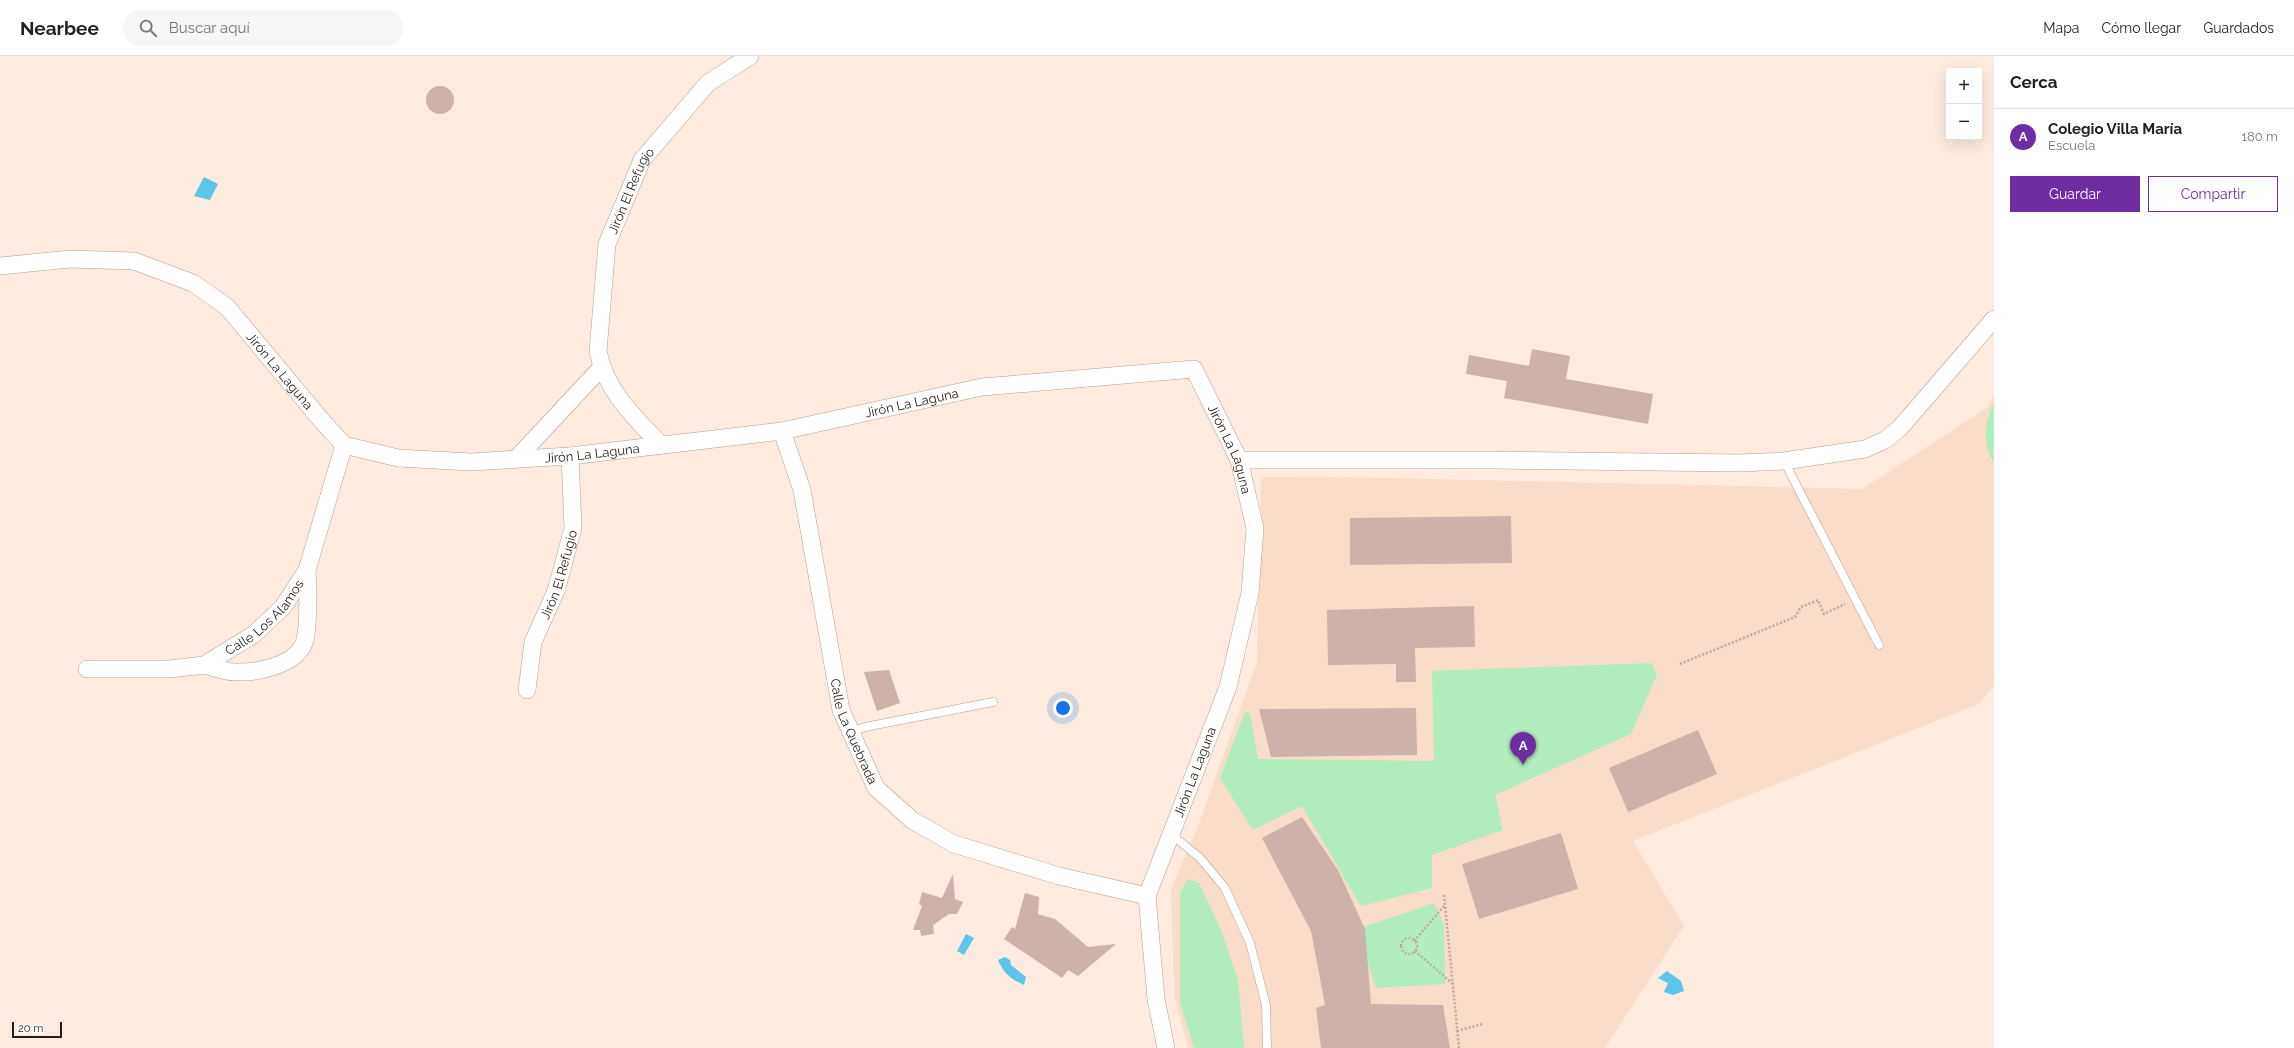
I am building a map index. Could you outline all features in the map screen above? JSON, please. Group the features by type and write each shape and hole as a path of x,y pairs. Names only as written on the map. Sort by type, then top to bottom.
{"street":[{"name":"Jirón El Refugio","path":"661,446 631,414 611,387 601,368 598,351 607,244 642,160 708,83 750,56"},
{"name":"Jirón La Laguna","path":"0,266 70,259 134,261 193,283 227,307 322,421 344,445 398,458 471,462 570,456 661,446 782,432 982,387 1194,369 1239,460 1255,528 1250,593 1228,687 1148,896 1156,999 1166,1048"},
{"path":"1239,460 1739,462 1784,461 1865,449 1885,440 1899,429 1994,319"},
{"path":"516,459 601,368"},
{"name":"Calle La Quebrada","path":"782,432 802,490 841,710 876,788 912,820 954,844 1059,876 1148,896"},
{"name":"Calle Los Alamos","path":"87,669 170,669 204,665 253,635 283,607 307,570 344,445"},
{"name":"Jirón El Refugio","path":"527,690 533,642 556,591 573,528 570,456"},
{"path":"204,665 233,672 257,670 288,660 297,653 304,643 308,595 307,570"}],"lane":[{"path":"1784,461 1879,645"},
{"path":"851,732 865,727 993,702"},
{"path":"1171,834 1200,858 1225,888 1250,942 1266,1004 1267,1048"}],"path":[{"path":"1680,664 1795,617 1801,607 1818,600 1824,614 1855,599"},
{"path":"1444,895 1459,1048"},
{"path":"1414,941 1445,905"},
{"path":"1409,938 1414,941 1417,946 1415,951 1409,954 1406,953 1401,946 1405,940 1409,938"},
{"path":"1415,951 1452,983"},
{"path":"1457,1031 1482,1024"}],"shaded area":[{"path":"1994,394 1994,686 1979,704 1633,841 1684,926 1605,1048 1188,1048 1174,994 1171,889 1198,826 1257,662 1261,477 1390,478 1862,489 1988,407"}],"green space":[{"path":"1994,403 1994,463 1990,456 1986,440 1986,426"},
{"path":"1652,663 1657,675 1631,734 1495,795 1503,830 1432,855 1432,888 1361,906 1302,806 1253,830 1220,778 1245,712 1250,713 1258,759 1434,761 1432,671"},
{"path":"1188,879 1199,883 1221,930 1238,980 1244,1048 1194,1048 1180,1003 1180,892"},
{"path":"1434,903 1444,925 1445,984 1376,988 1357,929"}],"water":[{"path":"204,177 218,184 210,200 194,196"},
{"path":"966,934 974,938 964,955 957,951"},
{"path":"1005,957 1010,960 1011,965 1026,977 1024,985 1016,981 1002,969 998,960"},
{"path":"1667,971 1681,981 1684,991 1673,995 1664,992 1668,983 1658,978"}],"building":[{"path":"440,86 450,90 454,100 450,110 440,114 430,110 426,100 430,90"},
{"path":"1532,349 1570,356 1566,379 1653,394 1648,424 1504,398 1507,381 1466,374 1469,355 1529,366"},
{"path":"1511,516 1512,563 1350,565 1350,518"},
{"path":"1474,606 1475,647 1415,648 1416,682 1396,682 1396,664 1328,665 1327,610"},
{"path":"889,670 900,703 877,711 864,672"},
{"path":"1416,708 1417,755 1271,757 1259,709"},
{"path":"1698,730 1717,774 1628,812 1609,768"},
{"path":"1302,817 1338,870 1365,929 1371,1004 1443,1005 1450,1048 1321,1048 1316,1008 1325,1005 1311,931 1262,838"},
{"path":"1561,833 1578,889 1479,919 1462,864"},
{"path":"953,874 955,899 963,902 957,914 949,914 933,925 934,934 921,936 920,930 913,930 922,906 919,904 922,892 942,898"},
{"path":"1025,893 1039,897 1038,914 1055,919 1088,947 1116,944 1078,976 1068,970 1062,978 1004,939 1012,927 1015,929"}],"place":[{"name":"Colegio Villa María","path":"1523,765"}]}
